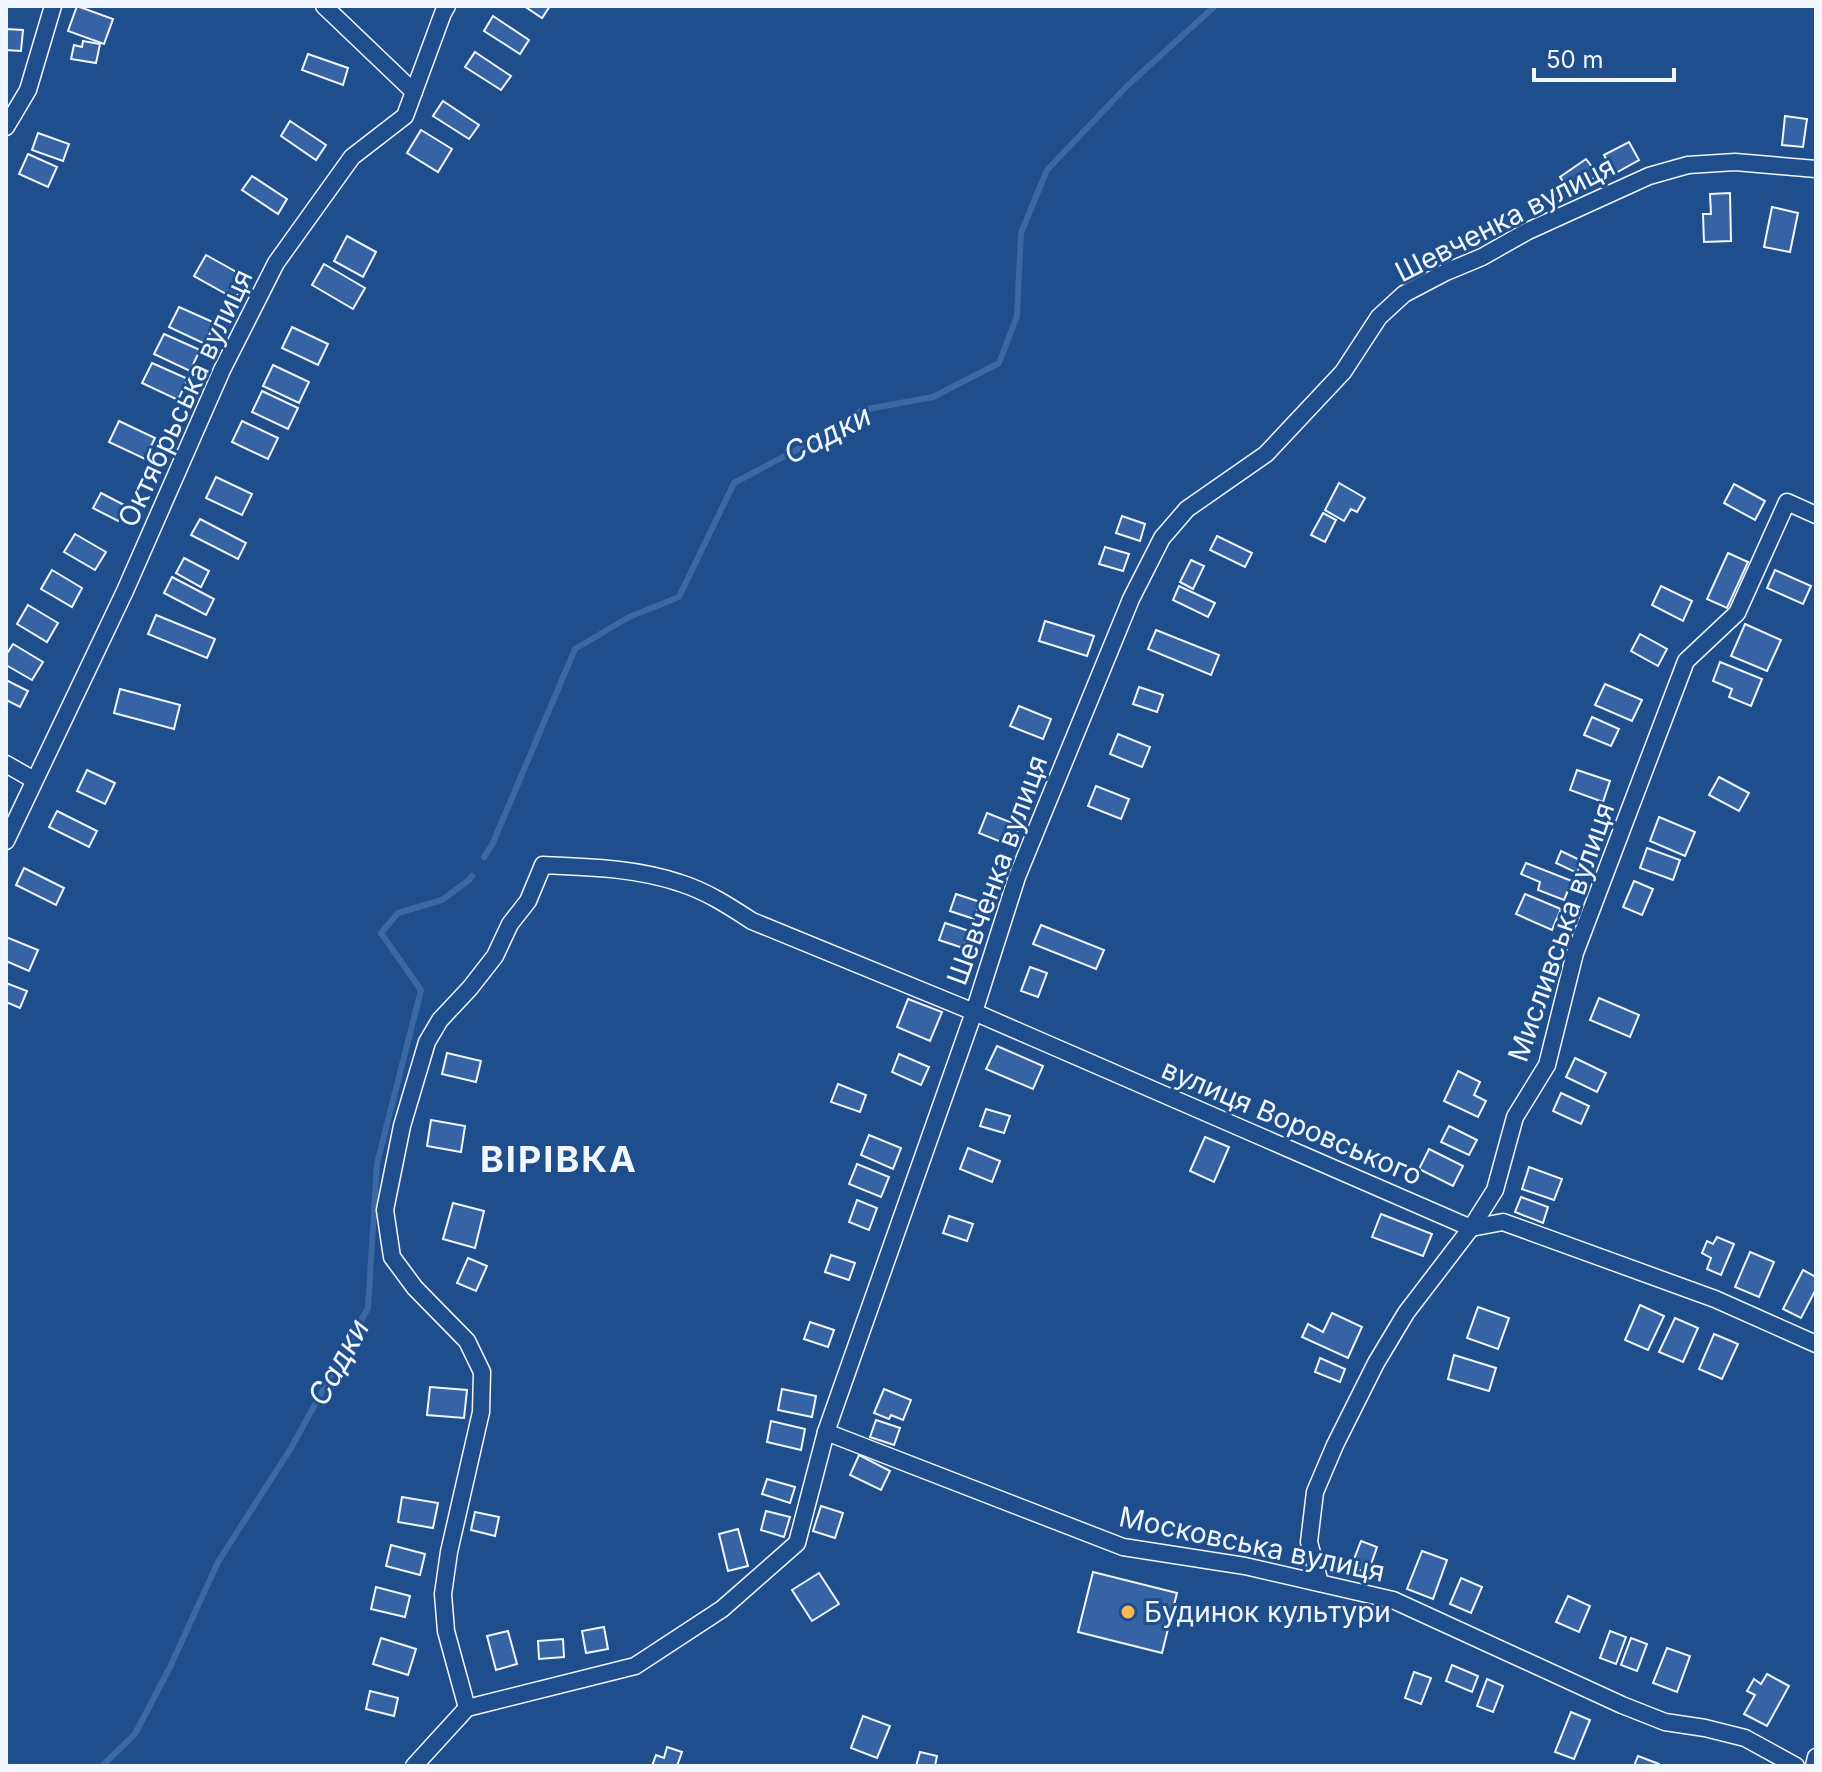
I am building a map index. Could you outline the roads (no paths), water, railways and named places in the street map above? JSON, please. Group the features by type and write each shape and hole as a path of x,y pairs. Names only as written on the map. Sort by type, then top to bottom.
{"street":[{"path":"6,127 28,90 53,6"},
{"path":"324,6 414,92"},
{"name":"Октябрьська вулиця","path":"6,841 125,591 222,370 276,263 352,157 405,116 447,6"},
{"name":"Шевченка вулиця","path":"467,1708 635,1666 722,1609 797,1543 826,1432 974,1012 1017,877 1131,599 1162,538 1187,509 1266,454 1343,372 1379,317 1404,294 1528,231 1649,176 1688,165 1735,162 1816,169"},
{"name":"Мисливська вулиця","path":"1320,1583 1309,1542 1315,1492 1376,1363 1406,1313 1471,1228 1495,1190 1515,1117 1547,1065 1575,953 1686,661 1737,613 1787,502 1816,515"},
{"path":"6,764 34,780"},
{"name":"вулиця Воровського","path":"467,1708 446,1631 443,1594 449,1552 481,1412 482,1372 467,1341 415,1288 392,1257 385,1210 402,1126 427,1042 440,1020 495,956 510,924 528,901 543,865 612,869 679,882 719,900 752,921 974,1012 1471,1228"},
{"path":"1495,1190 1503,1222"},
{"path":"1471,1228 1503,1222 1715,1299 1816,1344"},
{"name":"Московська вулиця","path":"826,1432 1123,1547 1245,1566 1393,1600 1622,1705 1665,1722 1745,1738 1796,1766"},
{"path":"414,1766 467,1708"},
{"path":"1814,1766 1816,1757"}],"waterway":[{"name":"Садки","path":"484,857 492,845 575,649 629,617 679,597 734,483 813,441 862,410 933,397 999,363 1017,316 1021,233 1047,170 1128,85 1215,6"},
{"name":"Садки","path":"102,1766 135,1734 170,1667 218,1562 291,1448 368,1308 377,1164 421,990 381,933 398,913 442,900 472,876"}],"place":[{"name":"Будинок культури","path":"1128,1612"}],"district":[{"name":"ВІРІВКА","path":"559,1159"}]}
